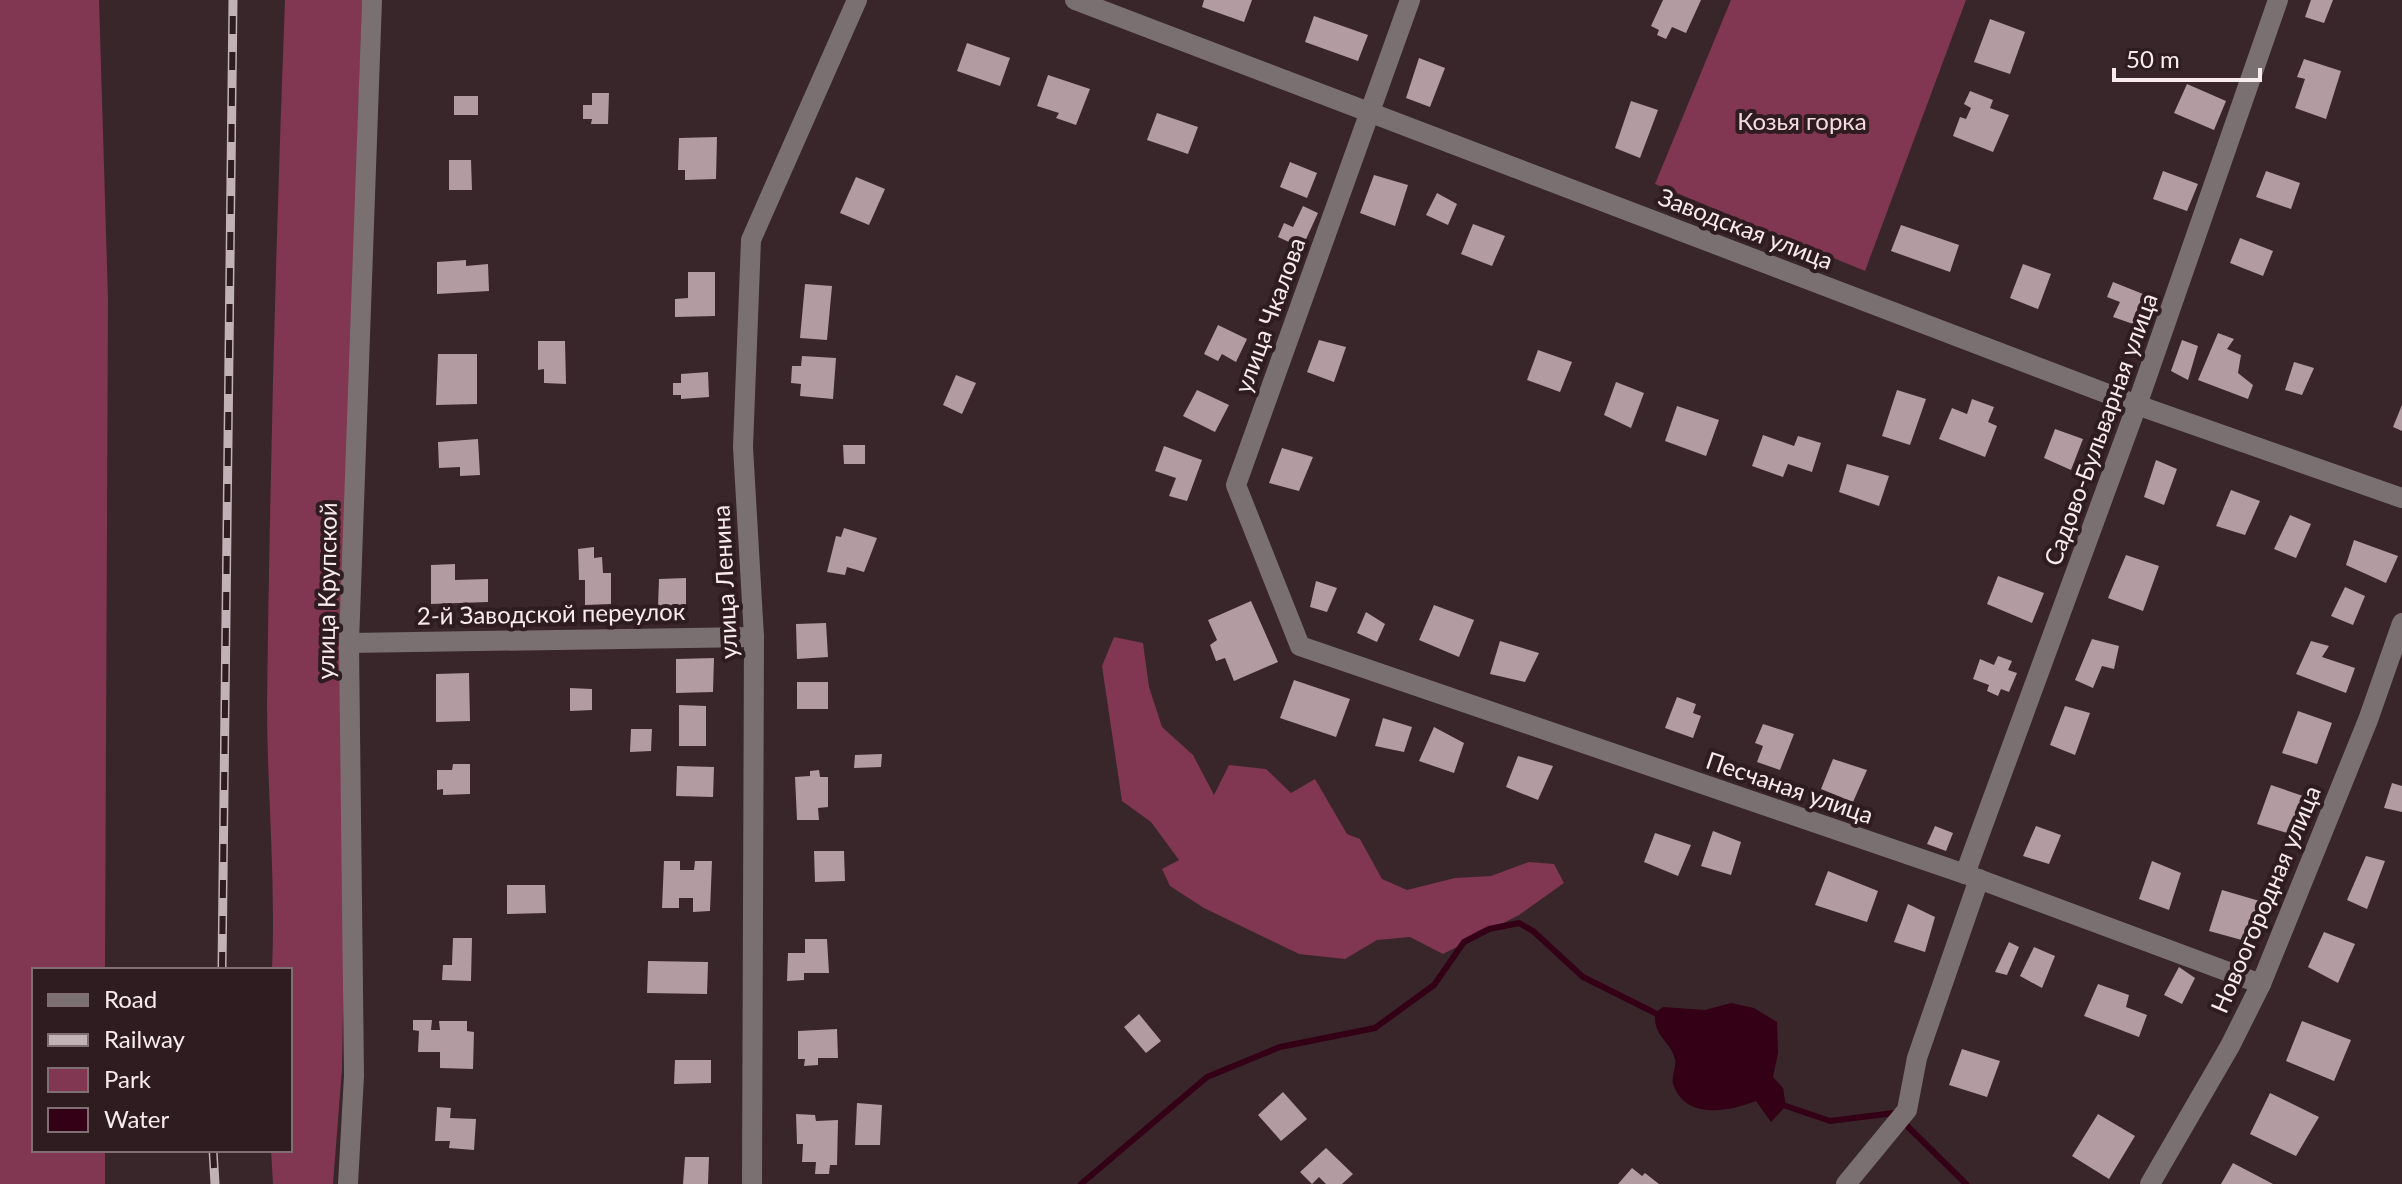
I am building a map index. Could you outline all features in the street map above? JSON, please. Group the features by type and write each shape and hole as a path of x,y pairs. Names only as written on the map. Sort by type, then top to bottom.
{"street":[{"name":"улица Крупской","path":"348,1184 354,1076 349,643 372,0"},
{"name":"улица Ленина","path":"752,1184 754,637 743,447 751,240 857,0"},
{"name":"Заводская улица","path":"1075,0 2137,405 2402,498"},
{"name":"улица Чкалова","path":"1300,646 1236,485 1410,0"},
{"name":"Садово-Бульварная улица","path":"1846,1184 1907,1110 1917,1058 1972,877 2278,0"},
{"name":"Новоогородная улица","path":"2150,1184 2230,1046 2261,984 2368,720 2402,623"},
{"name":"2-й Заводской переулок","path":"349,643 754,637"},
{"name":"Песчаная улица","path":"1300,646 1972,877 2261,984"}],"green space":[{"path":"0,0 99,0 108,299 105,968 32,968 32,1152 105,1152 105,1184 0,1184"},
{"path":"285,0 362,0 342,1069 333,1184 273,1184 271,1152 292,1152 292,968 272,968 267,703"},
{"name":"Козья горка","path":"1731,0 1966,0 1865,271 1655,184"},
{"path":"1114,637 1143,643 1149,687 1162,727 1193,755 1214,795 1229,765 1266,769 1291,793 1315,779 1347,834 1360,839 1382,879 1407,890 1455,878 1491,876 1529,862 1554,864 1564,883 1519,915 1443,954 1410,937 1377,940 1345,959 1299,954 1204,908 1170,886 1162,869 1179,860 1151,822 1122,801 1102,666"}],"water":[{"path":"1731,1003 1754,1008 1777,1022 1778,1053 1773,1077 1783,1088 1786,1106 1771,1122 1756,1101 1721,1110 1697,1108 1679,1096 1673,1084 1675,1059 1659,1033 1655,1013 1663,1007 1705,1010"}],"building":[{"path":"1204,0 1252,0 1244,22 1202,7"},
{"path":"1663,0 1701,0 1686,33 1672,27 1666,39 1657,35 1659,30 1651,26"},
{"path":"2311,0 2333,0 2324,23 2305,17"},
{"path":"1314,16 1368,35 1358,61 1305,42"},
{"path":"1990,19 2025,32 2010,74 1974,62"},
{"path":"967,43 1010,58 1000,86 957,71"},
{"path":"1419,58 1445,68 1430,107 1406,98"},
{"path":"2304,59 2341,71 2326,119 2295,108 2305,79 2297,77"},
{"path":"1048,75 1090,89 1076,125 1056,118 1059,113 1037,106"},
{"path":"2187,84 2226,101 2214,130 2174,113"},
{"path":"1970,91 1993,100 1990,108 2009,115 1993,152 1953,136 1960,117 1966,119 1971,108 1964,104"},
{"path":"592,93 609,93 608,124 591,124 592,119 583,119 583,105 592,105"},
{"path":"454,96 478,96 478,115 454,115"},
{"path":"1631,101 1658,110 1640,158 1615,148"},
{"path":"1157,113 1198,127 1188,154 1147,140"},
{"path":"717,137 716,179 685,180 685,170 678,170 679,138"},
{"path":"449,160 471,160 472,190 449,190"},
{"path":"1290,162 1317,173 1307,198 1280,187"},
{"path":"2163,171 2198,184 2187,211 2153,199"},
{"path":"2266,171 2300,183 2291,209 2256,197"},
{"path":"1374,175 1408,185 1395,226 1360,213"},
{"path":"856,177 885,189 869,225 840,213"},
{"path":"1437,193 1457,204 1448,225 1426,215"},
{"path":"1303,206 1318,213 1302,248 1278,237 1284,223 1293,227"},
{"path":"1473,224 1505,236 1492,266 1461,254"},
{"path":"1901,225 1959,245 1950,272 1891,251"},
{"path":"2240,238 2273,251 2263,276 2230,263"},
{"path":"466,260 466,266 488,264 489,291 437,294 437,262"},
{"path":"2023,264 2051,274 2038,309 2010,298"},
{"path":"688,272 715,272 715,316 675,317 675,299 688,298"},
{"path":"2113,282 2148,296 2136,325 2113,317 2120,302 2107,297"},
{"path":"805,284 832,286 827,340 800,338"},
{"path":"1218,325 1247,339 1236,362 1222,354 1218,361 1204,354"},
{"path":"2218,333 2234,339 2227,349 2241,355 2238,373 2253,385 2248,399 2198,380"},
{"path":"1319,340 1346,347 1334,382 1307,372"},
{"path":"2182,340 2198,346 2188,380 2171,371"},
{"path":"538,341 565,341 566,384 544,383 544,369 538,370"},
{"path":"1538,350 1572,362 1560,392 1527,380"},
{"path":"438,354 477,354 477,404 436,405"},
{"path":"802,356 836,358 833,399 800,396 801,384 791,383 792,366 801,366"},
{"path":"2294,362 2314,368 2302,395 2285,390"},
{"path":"708,372 709,397 681,399 681,395 673,395 673,383 681,383 681,374"},
{"path":"956,375 976,383 962,414 943,405"},
{"path":"1616,382 1644,393 1631,428 1604,415"},
{"path":"1197,390 1229,405 1215,432 1183,416"},
{"path":"1897,390 1926,399 1910,445 1882,436"},
{"path":"1972,399 1994,407 1988,422 1997,426 1985,457 1939,439 1952,408 1967,414"},
{"path":"2402,405 2402,431 2393,427"},
{"path":"1677,406 1719,420 1706,456 1665,441"},
{"path":"2055,429 2083,439 2071,470 2044,458"},
{"path":"1763,435 1794,446 1798,436 1821,443 1812,472 1788,464 1783,477 1752,466"},
{"path":"478,439 480,475 460,476 460,467 439,468 438,442"},
{"path":"843,445 865,445 865,464 844,464"},
{"path":"1164,446 1202,460 1187,501 1169,496 1176,478 1155,471"},
{"path":"1282,448 1313,457 1299,491 1269,483"},
{"path":"2156,460 2177,469 2164,505 2144,497"},
{"path":"1847,464 1889,476 1879,506 1839,492"},
{"path":"2231,490 2260,501 2245,535 2216,526"},
{"path":"2290,515 2311,524 2296,558 2274,549"},
{"path":"844,528 877,538 864,572 847,567 845,575 827,572 836,536 841,537"},
{"path":"2354,540 2398,556 2386,583 2346,565"},
{"path":"594,547 594,558 602,557 603,573 611,573 611,604 585,605 585,580 579,580 578,549"},
{"path":"2126,555 2159,566 2143,611 2108,598"},
{"path":"455,564 455,580 488,579 488,602 431,604 431,565"},
{"path":"1998,576 2044,593 2032,623 1987,604"},
{"path":"686,578 686,606 658,607 659,579"},
{"path":"1316,581 1337,588 1327,612 1310,607"},
{"path":"2345,587 2365,596 2353,625 2331,616"},
{"path":"1251,601 1278,662 1234,681 1225,658 1216,661 1210,645 1217,640 1208,620"},
{"path":"1434,605 1474,620 1459,657 1419,640"},
{"path":"1366,612 1385,624 1377,642 1357,633"},
{"path":"826,623 828,657 797,659 796,624"},
{"path":"2092,639 2119,646 2114,669 2102,666 2093,688 2075,680"},
{"path":"1500,641 1539,653 1525,682 1490,674"},
{"path":"2311,641 2329,646 2322,657 2355,668 2346,693 2296,674"},
{"path":"1998,656 2012,661 2008,670 2017,673 2009,692 2001,689 1998,696 1987,691 1989,685 1973,679 1980,659 1994,665"},
{"path":"714,658 713,692 676,693 676,659"},
{"path":"469,673 470,721 436,722 436,674"},
{"path":"1294,680 1350,699 1336,737 1280,718"},
{"path":"797,682 828,682 828,709 797,709"},
{"path":"570,688 592,689 592,710 570,711"},
{"path":"1677,697 1696,704 1693,713 1701,716 1693,738 1665,728"},
{"path":"679,705 706,706 706,746 679,746"},
{"path":"2065,706 2090,713 2075,755 2050,745"},
{"path":"2298,711 2332,723 2317,764 2282,753"},
{"path":"1383,718 1412,727 1404,752 1375,746"},
{"path":"1763,724 1794,734 1780,770 1757,762 1763,746 1755,743"},
{"path":"1434,727 1464,743 1454,773 1419,761"},
{"path":"631,729 652,729 651,751 630,752"},
{"path":"882,754 881,767 854,768 855,755"},
{"path":"1518,756 1553,766 1538,800 1506,787"},
{"path":"1833,759 1867,770 1853,802 1821,789"},
{"path":"453,764 470,764 470,794 443,795 443,789 437,790 437,770 452,770"},
{"path":"677,766 714,767 713,797 676,796"},
{"path":"819,770 820,777 828,777 828,807 818,808 819,820 797,820 795,777 810,776 810,771"},
{"path":"2392,783 2402,786 2402,812 2384,808"},
{"path":"2271,785 2309,798 2294,835 2257,824"},
{"path":"1935,826 1953,833 1946,851 1927,844"},
{"path":"2036,826 2061,835 2049,864 2023,856"},
{"path":"1713,831 1741,842 1731,875 1701,866"},
{"path":"1655,833 1691,845 1678,876 1644,862"},
{"path":"814,851 844,851 845,881 815,882"},
{"path":"2366,856 2385,861 2367,909 2347,900"},
{"path":"664,861 680,861 680,870 694,870 695,861 712,861 710,911 693,912 693,898 679,898 679,908 662,908"},
{"path":"2152,861 2181,873 2169,910 2139,899"},
{"path":"1828,871 1878,891 1867,922 1815,905"},
{"path":"507,885 545,885 546,913 507,914"},
{"path":"2222,890 2263,902 2249,942 2209,931"},
{"path":"1908,904 1935,917 1925,952 1894,942"},
{"path":"2324,932 2355,944 2338,983 2308,967"},
{"path":"453,938 472,938 471,981 442,980 443,965 452,965"},
{"path":"805,939 827,939 829,973 804,973 804,980 787,981 788,953 805,953"},
{"path":"2009,942 2019,947 2007,975 1995,972"},
{"path":"2034,947 2055,956 2042,988 2020,976"},
{"path":"648,961 708,962 707,994 647,993"},
{"path":"2179,967 2195,978 2182,1004 2164,995"},
{"path":"2098,984 2129,995 2126,1007 2147,1015 2139,1037 2084,1016"},
{"path":"1139,1014 1161,1041 1146,1053 1124,1027"},
{"path":"413,1020 432,1020 431,1030 440,1030 439,1021 467,1021 467,1031 474,1032 473,1069 440,1068 440,1052 418,1052 419,1031 413,1030"},
{"path":"2302,1021 2351,1040 2334,1081 2286,1061"},
{"path":"837,1029 838,1058 818,1058 818,1065 804,1066 805,1059 798,1059 798,1031"},
{"path":"1962,1049 2000,1061 1987,1097 1949,1085"},
{"path":"675,1060 711,1060 711,1083 674,1084"},
{"path":"1283,1092 1307,1119 1281,1141 1258,1115"},
{"path":"2270,1093 2319,1117 2296,1156 2250,1134"},
{"path":"857,1103 882,1105 880,1145 855,1145"},
{"path":"437,1107 451,1108 450,1118 476,1119 474,1150 449,1148 450,1141 435,1141"},
{"path":"796,1114 815,1115 816,1121 838,1120 837,1165 830,1165 829,1174 815,1174 816,1162 802,1162 803,1144 797,1144"},
{"path":"2098,1114 2135,1136 2109,1179 2072,1156"},
{"path":"1326,1148 1353,1174 1342,1184 1326,1184 1319,1177 1312,1184 1300,1172"},
{"path":"685,1157 709,1157 708,1184 683,1184"},
{"path":"2233,1163 2273,1184 2221,1184"},
{"path":"1632,1168 1642,1176 1645,1173 1659,1184 1618,1184"}],"waterway":[{"path":"1081,1184 1207,1077 1280,1047 1375,1028 1434,985 1464,942 1489,929 1519,923 1533,931 1583,977 1655,1013"},
{"path":"1786,1106 1830,1121 1894,1113 1966,1184"}],"railway":[{"path":"222,968 233,0"},
{"path":"213,1152 215,1184"}]}
